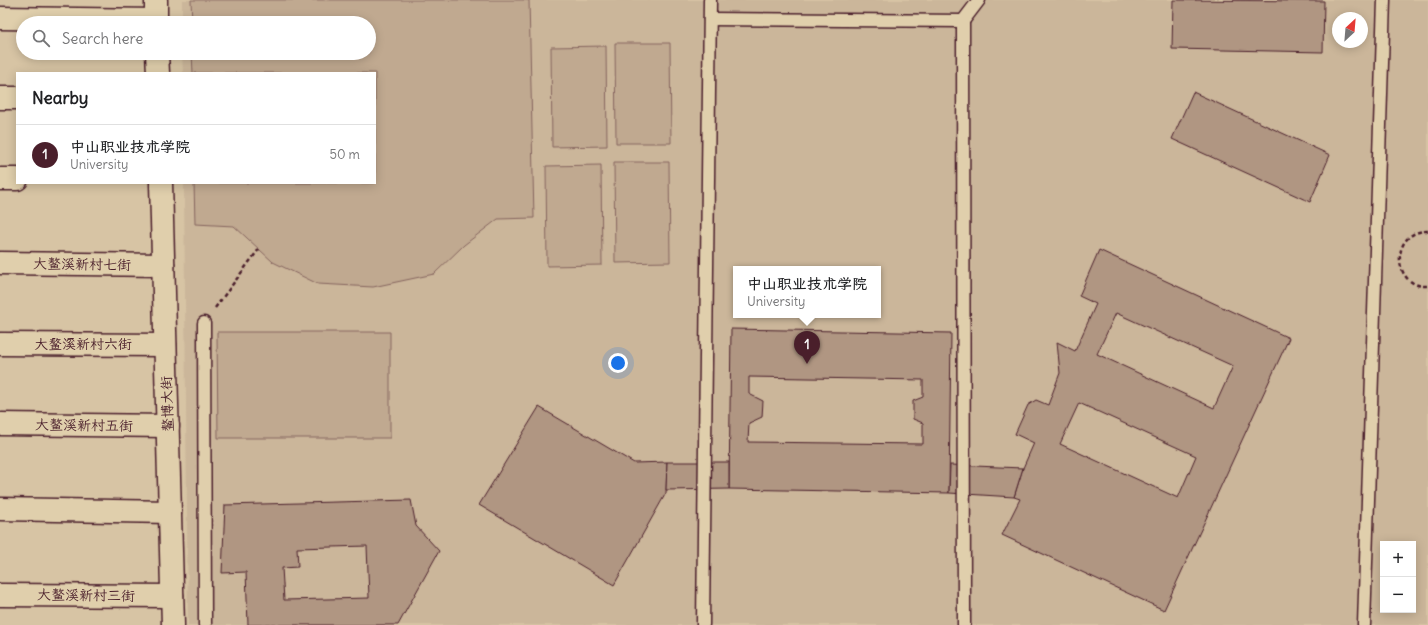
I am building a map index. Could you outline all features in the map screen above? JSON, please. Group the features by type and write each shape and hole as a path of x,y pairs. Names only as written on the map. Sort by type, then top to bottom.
{"street":[{"path":"78,16 156,14"},
{"path":"0,18 16,18"},
{"path":"157,60 158,72"},
{"path":"0,98 16,98"},
{"path":"0,179 16,179"},
{"name":"鳌博大街","path":"161,184 173,625"},
{"name":"大鳌溪新村七街","path":"0,263 163,265"},
{"name":"大鳌溪新村六街","path":"0,344 165,345"},
{"name":"大鳌溪新村五街","path":"0,424 168,426"},
{"path":"0,509 170,512"},
{"name":"大鳌溪新村三街","path":"0,594 172,596"}],"lane":[{"path":"702,625 710,0"},
{"path":"964,625 963,21 978,0"},
{"path":"1364,625 1384,0"},
{"path":"710,19 963,21"},
{"path":"204,323 205,625"}],"path":[{"path":"1428,231 1417,232 1409,237 1403,244 1399,262 1402,271 1408,278 1416,284 1428,286"},
{"path":"204,323 258,249"}],"shaded area":[{"path":"182,0 1428,0 1428,625 188,625 184,184 376,184 376,72 183,72 182,60 376,60 376,16 182,16"},
{"path":"191,0 529,0 534,218 498,219 464,245 434,274 373,287 318,284 273,262 234,226 195,224 194,184 376,184 376,72 193,72 192,60 376,60 376,16 192,16"},
{"path":"615,43 670,43 671,143 616,143"},
{"path":"606,46 607,146 552,147 551,47"},
{"path":"614,162 669,162 670,262 615,263"},
{"path":"601,165 602,265 547,266 546,166"},
{"path":"217,332 390,332 390,438 218,438"}],"building":[{"path":"1173,0 1324,1 1323,52 1172,49"},
{"path":"1193,92 1330,155 1310,202 1172,139"},
{"path":"1099,250 1289,338 1164,610 1002,535 1020,499 1014,497 1023,468 1034,443 1015,434 1028,405 1036,400 1048,405 1060,373 1057,342 1075,351 1096,304 1079,296","holes":["1116,313 1233,366 1214,408 1097,354","1079,403 1196,456 1178,498 1060,444"]},
{"path":"731,329 951,333 949,493 729,489","holes":["749,377 923,380 923,397 913,401 913,419 923,423 923,444 748,442 749,423 762,417 763,401 749,394"]},
{"path":"539,407 634,463 667,462 666,493 614,585 479,505"},
{"path":"667,462 729,462 729,489 666,490"},
{"path":"950,465 1023,468 1014,497 949,493"},
{"path":"411,500 416,526 439,551 398,625 248,625 246,572 222,573 225,505","holes":["367,546 369,598 284,600 282,568 298,567 297,548"]}],"place":[{"name":"中山职业技术学院","path":"807,364"}]}
